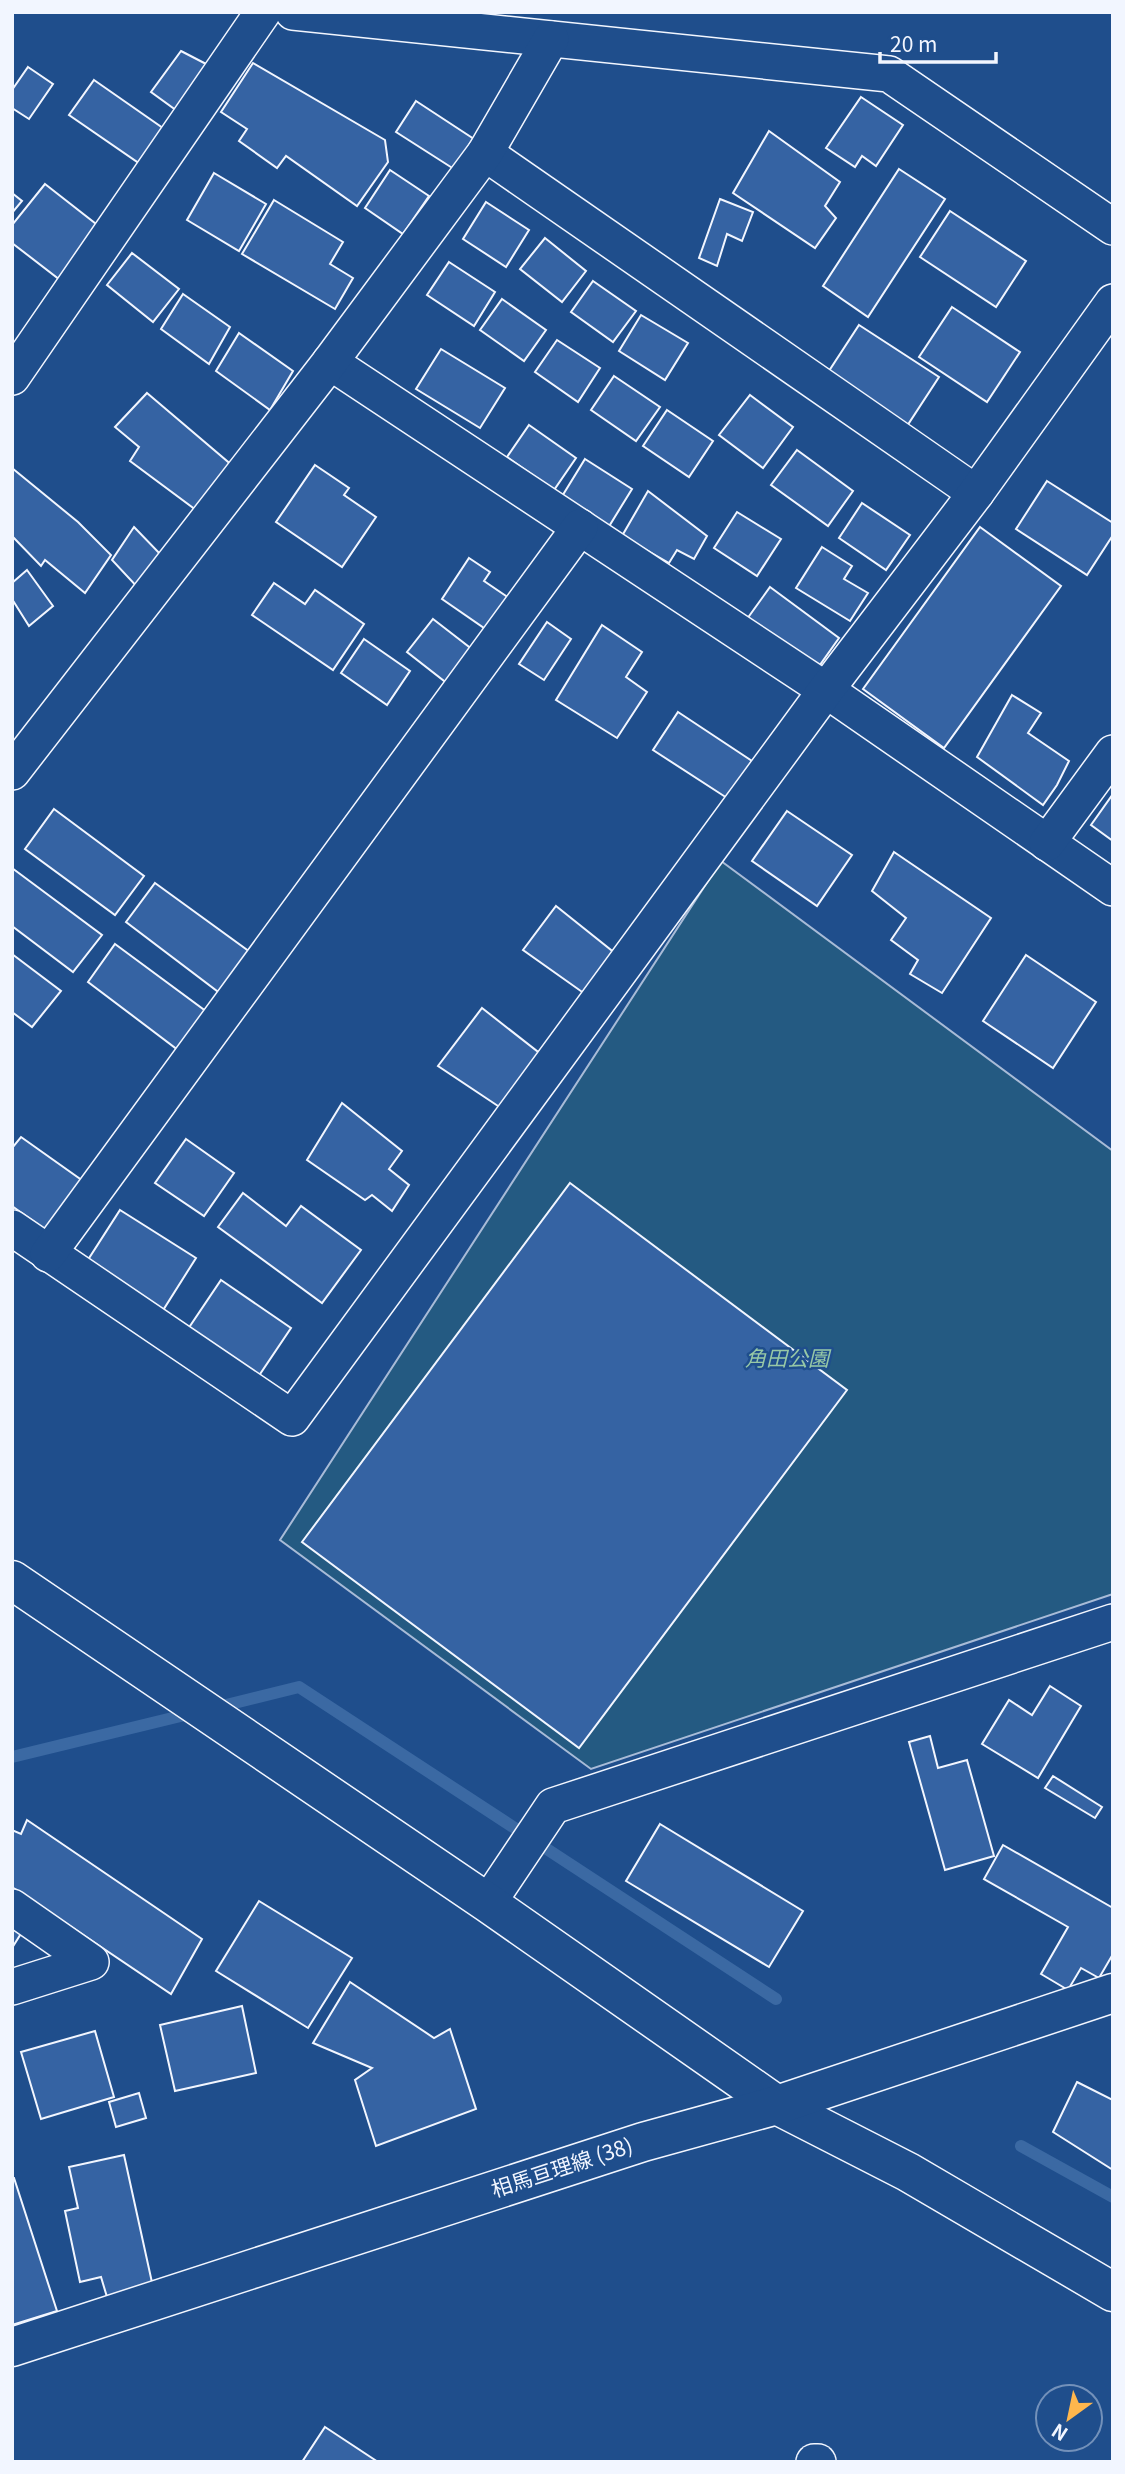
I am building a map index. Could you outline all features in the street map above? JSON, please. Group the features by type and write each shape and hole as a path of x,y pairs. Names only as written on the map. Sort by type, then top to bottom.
{"street":[{"path":"12,377 263,12"},
{"path":"293,12 457,22 551,39 889,74 1113,227"},
{"path":"12,772 330,362 485,153 551,39"},
{"path":"485,153 976,493"},
{"path":"12,1228 292,1418 826,690 976,493 1113,302"},
{"path":"330,362 826,690 1113,888"},
{"path":"48,1254 580,527"},
{"path":"1047,843 1113,753"},
{"path":"12,1580 488,1903 777,2105 908,2172 1113,2292"},
{"path":"488,1903 553,1806 1113,1622"},
{"path":"12,1907 91,1962 12,1987"},
{"name":"相馬亘理線 (38)","path":"12,2347 643,2142 777,2105 1113,1993"}],"green space":[{"name":"角田公園","path":"721,861 1113,1151 1113,1594 591,1769 280,1540"}],"building":[{"path":"181,51 210,66 180,113 151,92"},
{"path":"253,63 385,140 388,162 357,206 286,156 277,168 239,141 247,129 221,112"},
{"path":"28,67 53,84 29,119 12,108 12,90"},
{"path":"94,80 170,133 146,168 69,115"},
{"path":"861,97 903,125 876,166 862,156 855,167 826,148"},
{"path":"416,101 477,141 457,171 396,132"},
{"path":"769,131 840,182 825,206 836,218 815,248 733,193"},
{"path":"899,169 945,199 868,317 823,286"},
{"path":"390,170 429,196 403,234 365,208"},
{"path":"214,173 266,204 239,251 187,220"},
{"path":"45,184 105,231 64,283 12,243 12,225"},
{"path":"12,193 22,201 12,213"},
{"path":"720,199 753,212 742,241 727,234 717,266 699,258"},
{"path":"274,200 343,242 330,264 353,278 335,309 242,254"},
{"path":"486,202 529,230 506,267 463,239"},
{"path":"950,211 1026,261 996,307 920,257"},
{"path":"545,238 586,271 562,302 520,269"},
{"path":"132,253 179,289 153,322 107,285"},
{"path":"449,262 495,292 474,326 427,295"},
{"path":"593,281 636,311 613,342 571,312"},
{"path":"183,294 230,327 209,364 161,329"},
{"path":"502,299 546,330 524,361 480,330"},
{"path":"952,307 1020,352 987,402 919,357"},
{"path":"641,315 688,343 665,380 619,351"},
{"path":"859,325 939,377 907,426 827,374"},
{"path":"239,333 293,371 270,410 216,371"},
{"path":"557,340 600,368 578,402 535,372"},
{"path":"441,349 505,388 480,428 416,389"},
{"path":"614,376 660,407 636,441 591,410"},
{"path":"147,393 234,467 200,513 130,461 139,447 115,427"},
{"path":"750,395 793,427 763,468 719,435"},
{"path":"667,410 713,441 689,477 643,446"},
{"path":"529,425 576,458 554,490 507,457"},
{"path":"797,450 853,491 828,526 771,485"},
{"path":"585,459 632,489 608,528 561,498"},
{"path":"315,465 349,488 344,495 376,517 342,567 276,522"},
{"path":"12,468 78,522 111,555 85,593 45,560 41,566 12,536"},
{"path":"1047,481 1113,523 1113,535 1087,575 1016,529"},
{"path":"648,491 707,536 694,559 677,550 669,563 622,536"},
{"path":"862,503 910,535 886,570 839,538"},
{"path":"737,512 781,539 757,576 714,548"},
{"path":"134,527 164,558 140,590 112,560"},
{"path":"980,527 1061,586 944,748 863,689"},
{"path":"822,547 852,566 844,579 868,593 850,621 796,588"},
{"path":"469,558 490,572 484,581 509,598 487,630 442,599"},
{"path":"27,570 53,606 29,626 12,599 12,583"},
{"path":"274,583 305,604 315,590 364,624 333,670 252,615"},
{"path":"770,587 839,638 817,669 747,619"},
{"path":"433,619 473,650 448,684 407,652"},
{"path":"547,622 571,639 544,680 519,664"},
{"path":"602,625 642,652 626,677 647,692 617,738 556,700"},
{"path":"364,639 410,671 387,705 341,673"},
{"path":"1012,695 1041,713 1028,733 1069,761 1043,805 977,757"},
{"path":"678,712 752,761 727,798 653,750"},
{"path":"1113,794 1113,841 1091,825"},
{"path":"54,809 144,876 115,915 25,849"},
{"path":"787,811 852,855 817,906 752,861"},
{"path":"894,852 991,918 942,993 910,974 918,960 891,940 906,918 872,891"},
{"path":"12,868 102,935 73,972 12,926"},
{"path":"155,883 250,952 221,994 126,922"},
{"path":"556,906 616,954 585,994 523,950"},
{"path":"115,944 207,1012 178,1050 88,982"},
{"path":"12,954 61,991 32,1027 12,1012"},
{"path":"1026,955 1096,1002 1053,1068 983,1021"},
{"path":"482,1008 542,1055 501,1108 438,1066"},
{"path":"342,1103 402,1151 389,1169 409,1185 392,1211 372,1195 365,1200 307,1160"},
{"path":"21,1137 83,1181 47,1231 12,1206 12,1148"},
{"path":"186,1139 234,1173 204,1216 155,1183"},
{"path":"570,1183 847,1390 579,1748 302,1542"},
{"path":"243,1193 286,1226 301,1206 361,1250 322,1303 218,1227"},
{"path":"120,1210 196,1258 160,1315 84,1266"},
{"path":"221,1280 291,1328 256,1380 186,1332"},
{"path":"1050,1686 1081,1706 1038,1778 982,1744 1009,1700 1032,1715"},
{"path":"930,1736 938,1768 967,1760 994,1856 945,1870 909,1742"},
{"path":"1053,1776 1102,1807 1095,1818 1045,1788"},
{"path":"27,1820 202,1939 171,1994 12,1887 12,1830 21,1834"},
{"path":"660,1824 803,1911 769,1967 626,1881"},
{"path":"1003,1845 1113,1908 1113,1954 1099,1978 1081,1968 1068,1990 1041,1974 1068,1927 984,1879"},
{"path":"259,1901 352,1958 308,2028 216,1971"},
{"path":"12,1925 22,1932 12,1948"},
{"path":"350,1982 434,2038 450,2029 476,2109 376,2146 355,2080 372,2068 313,2043"},
{"path":"242,2006 256,2073 175,2091 160,2025"},
{"path":"95,2031 114,2097 41,2119 21,2052"},
{"path":"1077,2082 1113,2100 1113,2170 1053,2132"},
{"path":"139,2093 146,2118 116,2127 109,2102"},
{"path":"124,2155 153,2287 107,2297 101,2277 80,2282 65,2211 78,2208 69,2167"},
{"path":"12,2178 57,2311 12,2325"},
{"path":"325,2427 378,2462 302,2462"}],"waterway":[{"path":"214,1708 299,1687 776,1999"},
{"path":"12,1757 193,1713"},
{"path":"1021,2146 1113,2197"}]}
